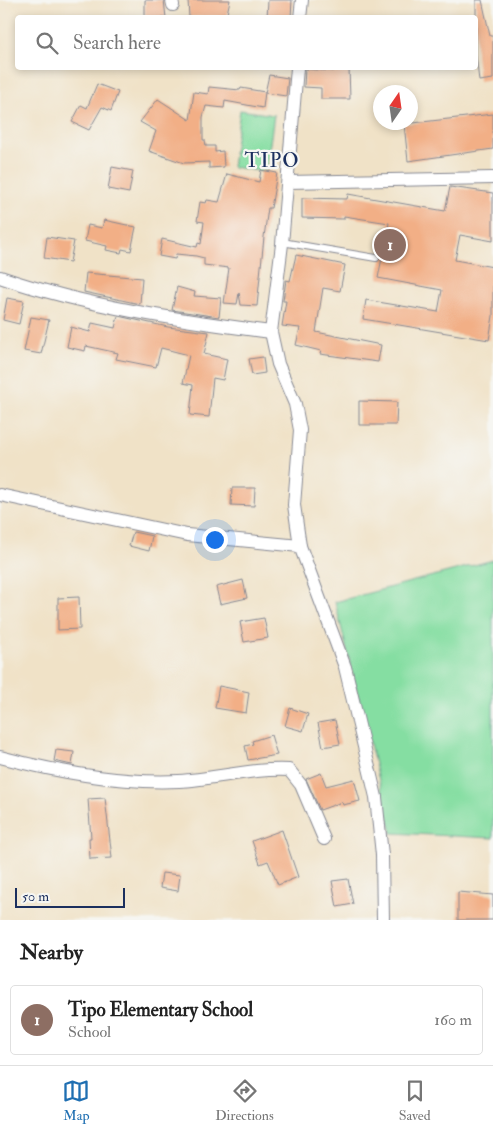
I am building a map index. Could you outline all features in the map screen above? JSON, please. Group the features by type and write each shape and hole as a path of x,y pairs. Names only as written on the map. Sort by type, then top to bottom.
{"street":[{"path":"300,15 302,0"},
{"path":"297,70 288,182 271,332 278,364 295,404 300,430 294,505 300,546 345,667 361,727 376,797 382,855 383,915"},
{"path":"288,182 493,178"},
{"path":"0,277 82,302 271,332"},
{"path":"0,495 187,535 300,546"},
{"path":"0,757 92,776 135,780 178,781 268,769 289,770 301,785 324,840"}],"lane":[{"path":"282,242 376,258"}],"green space":[{"path":"240,110 274,115 266,172 232,167"},
{"path":"493,560 493,838 392,833 335,602"}],"building":[{"path":"145,0 164,0 166,15 145,15"},
{"path":"188,0 230,0 227,15 189,15"},
{"path":"268,0 292,0 291,15 267,15"},
{"path":"476,0 482,0 490,36 493,36 493,79 479,81 478,15 476,15"},
{"path":"305,70 349,70 350,99 321,99 321,88 304,87"},
{"path":"269,75 288,78 286,96 265,93"},
{"path":"97,84 118,92 111,111 102,107 89,130 72,122 81,105 87,108"},
{"path":"209,87 240,90 241,88 265,92 263,108 225,101 224,108 206,106 203,117 203,140 205,140 206,146 215,146 215,152 223,151 224,167 209,168 209,162 184,163 149,151 156,131 140,122 158,99 190,120 194,92 208,94"},
{"path":"493,114 493,149 408,161 405,130 418,130 418,122"},
{"path":"112,167 133,171 129,193 108,189"},
{"path":"261,170 277,173 271,208 268,208 257,306 241,305 239,293 237,304 224,303 229,268 204,265 204,258 196,256 176,254 175,259 159,256 162,239 197,247 198,243 201,244 204,222 197,221 200,202 206,203 207,200 219,202 227,174 259,182"},
{"path":"450,187 493,193 493,241 460,235 455,260 493,267 493,316 489,340 363,319 366,300 438,312 442,290 378,278 389,223 344,216 344,219 302,218 302,198 347,199 348,194 445,211"},
{"path":"104,220 136,227 131,251 122,249 121,253 106,250 107,246 85,241 88,225 102,228"},
{"path":"47,237 74,241 70,262 44,258"},
{"path":"296,255 345,265 340,291 323,288 316,332 381,345 378,362 320,354 321,351 296,345 300,328 282,326 286,301 283,301 286,280 290,281"},
{"path":"86,273 142,278 140,304 84,292"},
{"path":"177,287 195,292 194,296 221,298 219,317 172,310"},
{"path":"7,298 24,301 19,324 3,320"},
{"path":"118,316 168,327 209,332 204,354 227,359 223,380 213,378 209,417 190,415 193,385 183,383 189,355 161,348 156,367 116,359 118,353 86,346 85,351 67,347 71,327 90,332 92,323 115,328"},
{"path":"31,317 49,320 41,354 24,351"},
{"path":"263,357 265,373 252,375 249,359"},
{"path":"359,401 397,402 396,425 359,425"},
{"path":"232,488 255,488 254,506 231,505"},
{"path":"133,532 152,536 149,551 129,546"},
{"path":"243,580 247,598 220,604 216,587"},
{"path":"79,597 80,629 58,630 58,598"},
{"path":"264,618 268,638 244,642 240,622"},
{"path":"219,686 249,692 246,713 215,708"},
{"path":"290,708 308,714 303,731 285,726"},
{"path":"335,720 340,744 323,747 318,723"},
{"path":"271,735 277,755 248,760 245,746 253,744 252,741"},
{"path":"56,750 74,752 72,765 54,761"},
{"path":"321,773 326,786 354,779 360,801 343,805 342,802 320,810 306,779"},
{"path":"105,798 112,858 90,859 89,838 91,838 88,799"},
{"path":"282,830 298,877 278,885 268,861 260,864 252,841"},
{"path":"162,873 180,875 178,891 160,888"},
{"path":"348,879 353,904 337,907 332,881"},
{"path":"458,892 493,895 493,920 458,920"}],"place":[{"name":"Tipo Elementary School","path":"390,245"}],"district":[{"name":"TIPO","path":"272,160"}]}
